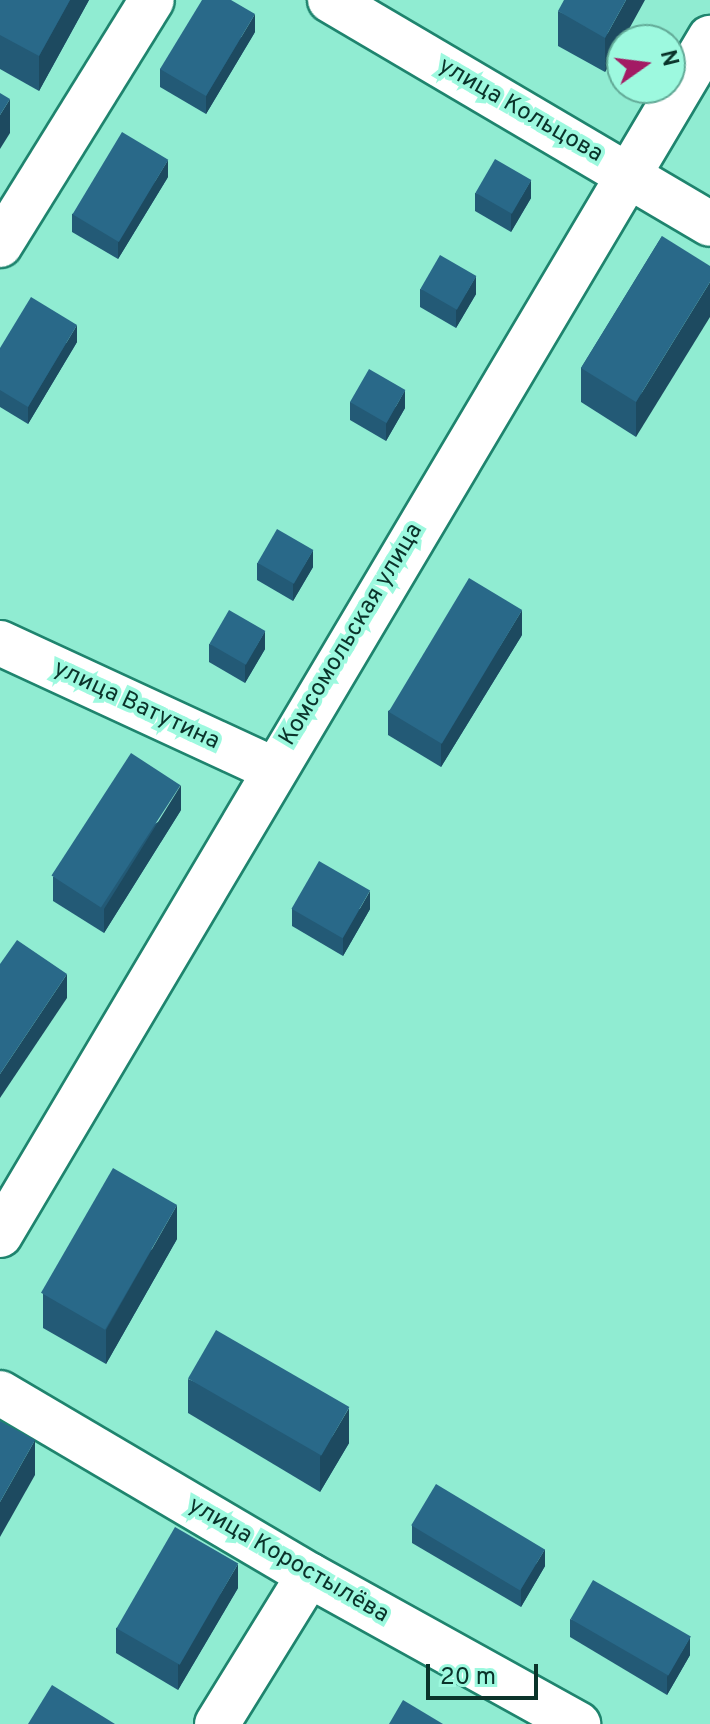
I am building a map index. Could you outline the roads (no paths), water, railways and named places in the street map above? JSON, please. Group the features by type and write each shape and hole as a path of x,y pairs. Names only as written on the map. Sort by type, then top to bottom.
{"street":[{"path":"0,245 152,0"},
{"name":"улица Кольцова","path":"330,0 710,224"},
{"name":"Комсомольская улица","path":"0,1235 273,769 710,38"},
{"name":"улица Ватутина","path":"0,643 273,769"},
{"name":"улица Коростылёва","path":"0,1393 309,1575 578,1724"},
{"path":"217,1724 309,1575"}]}
